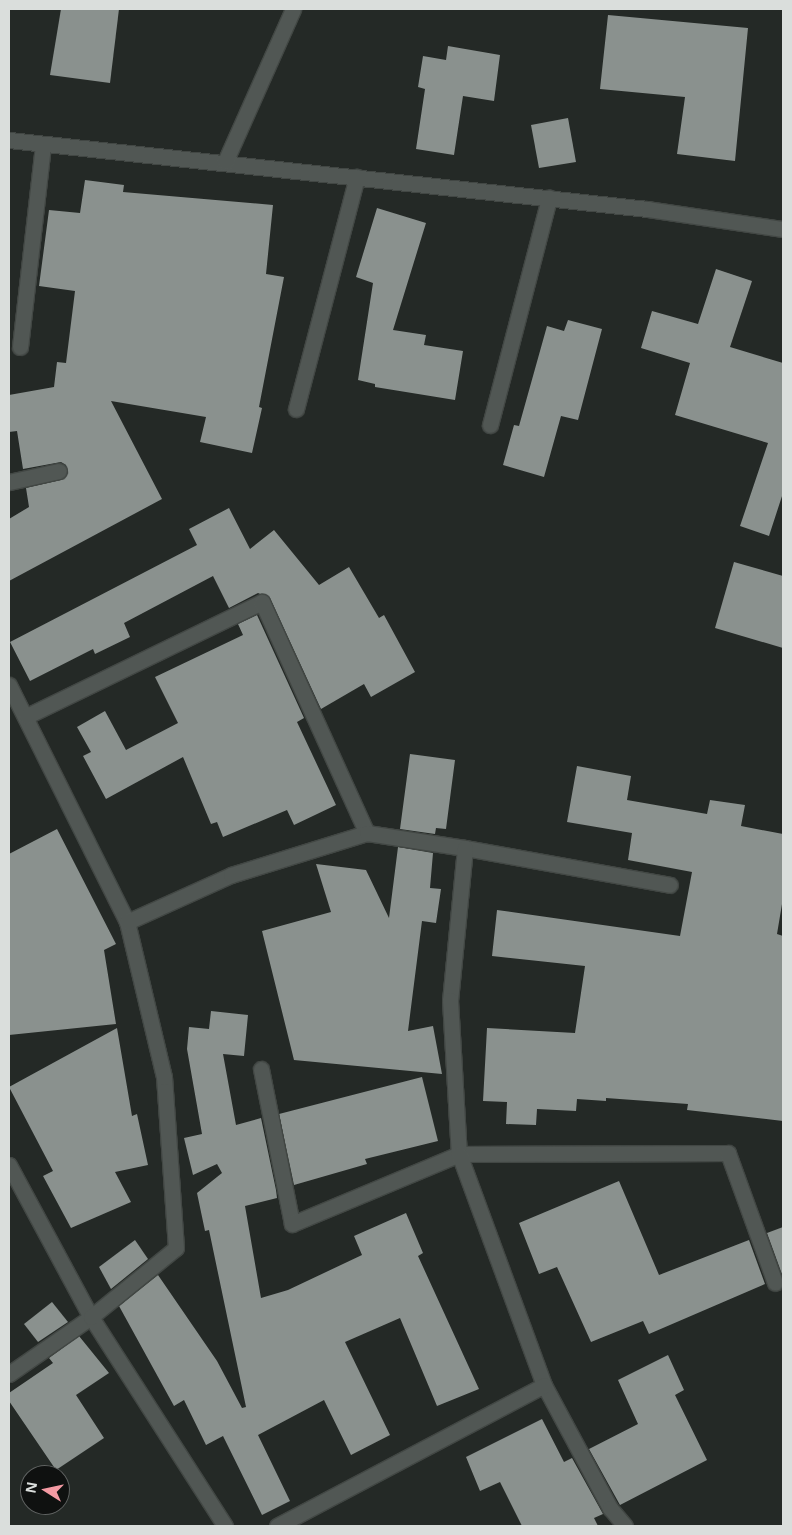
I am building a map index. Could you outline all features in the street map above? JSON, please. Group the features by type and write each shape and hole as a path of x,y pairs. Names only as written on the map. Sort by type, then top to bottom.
{"street":[{"path":"225,162 293,9"},
{"path":"9,140 549,198 783,230"},
{"path":"20,347 43,144"},
{"path":"296,409 356,176"},
{"path":"490,425 549,198"},
{"path":"9,482 59,471"},
{"path":"27,716 262,602 367,833"},
{"path":"9,685 27,716 127,922 164,1077 176,1248 91,1317 9,1374"},
{"path":"127,922 231,875 367,833 465,848 670,885"},
{"path":"465,848 450,1000 458,1154 544,1385 610,1508 625,1526"},
{"path":"261,1069 292,1224 458,1154 728,1154 775,1283"},
{"path":"9,1165 91,1317 225,1526"},
{"path":"277,1526 544,1385"}],"building":[{"path":"61,9 119,9 110,83 50,75"},
{"path":"608,15 748,28 735,161 677,154 685,97 600,89"},
{"path":"448,46 500,55 494,101 463,96 454,155 416,149 425,89 418,87 423,56 446,60"},
{"path":"568,118 576,162 539,168 531,125"},
{"path":"85,180 124,185 123,192 273,205 266,274 284,277 259,407 262,408 252,453 200,442 206,417 111,401 162,499 9,581 9,519 29,507 26,488 61,480 68,473 66,465 61,462 23,469 17,431 9,432 9,395 54,387 57,362 66,363 75,291 39,286 49,210 80,213"},
{"path":"377,208 426,223 393,330 426,335 424,345 463,351 455,400 375,387 375,384 358,380 373,283 356,277"},
{"path":"716,269 752,281 730,347 783,363 783,493 769,536 740,526 768,443 675,415 690,363 641,348 652,311 698,324"},
{"path":"568,320 602,329 578,420 561,416 544,477 503,465 514,425 519,426 547,326 564,331"},
{"path":"229,508 250,549 274,530 319,585 349,567 379,618 384,615 415,672 371,697 364,684 321,709 270,598 258,593 229,608 213,576 124,623 130,637 95,654 93,649 30,681 10,642 197,545 189,529"},
{"path":"734,562 783,576 783,648 715,628"},
{"path":"257,615 304,718 297,722 336,805 294,825 287,810 223,837 217,822 211,824 183,757 106,799 83,756 91,752 77,727 105,711 126,750 178,723 155,677 243,635 238,624"},
{"path":"410,754 455,760 446,829 436,828 435,834 400,829"},
{"path":"577,766 631,776 627,800 707,814 710,800 745,805 741,826 783,834 783,898 777,934 783,936 783,1121 687,1110 688,1104 606,1098 606,1101 577,1099 576,1111 537,1109 536,1125 506,1124 507,1102 483,1101 487,1028 575,1033 585,966 492,956 497,910 680,936 692,872 628,860 632,833 567,822"},
{"path":"57,829 116,944 104,950 116,1024 9,1035 9,854"},
{"path":"398,847 433,853 430,888 441,889 436,923 422,921 408,1031 433,1026 442,1074 294,1060 262,931 331,912 316,864 366,870 389,918"},
{"path":"211,1011 248,1015 244,1056 223,1054 236,1125 261,1118 276,1190 277,1198 245,1206 261,1298 288,1290 362,1255 354,1236 406,1213 423,1253 418,1256 479,1389 437,1406 400,1318 345,1342 390,1435 351,1455 324,1400 258,1435 290,1501 262,1515 223,1436 206,1445 184,1400 174,1406 119,1306 158,1275 217,1361 242,1408 246,1407 209,1230 205,1231 197,1193 222,1173 217,1164 193,1175 184,1138 202,1134 187,1049 189,1027 209,1029"},
{"path":"117,1028 132,1116 137,1114 148,1165 115,1172 131,1202 71,1228 43,1176 53,1171 9,1087"},
{"path":"422,1077 438,1141 365,1159 367,1164 294,1185 279,1114"},
{"path":"619,1181 659,1275 749,1240 765,1284 649,1334 643,1321 591,1342 557,1267 539,1274 519,1223"},
{"path":"783,1227 783,1277 767,1233"},
{"path":"135,1240 148,1259 111,1289 99,1267"},
{"path":"52,1302 68,1322 38,1342 24,1324"},
{"path":"79,1336 109,1373 76,1395 104,1438 64,1465 53,1465 9,1401 9,1393 53,1363 49,1358"},
{"path":"668,1355 684,1390 675,1395 707,1460 620,1505 589,1449 638,1424 618,1380"},
{"path":"542,1419 564,1462 572,1458 603,1514 594,1518 598,1526 522,1526 500,1482 480,1491 466,1457"}]}
